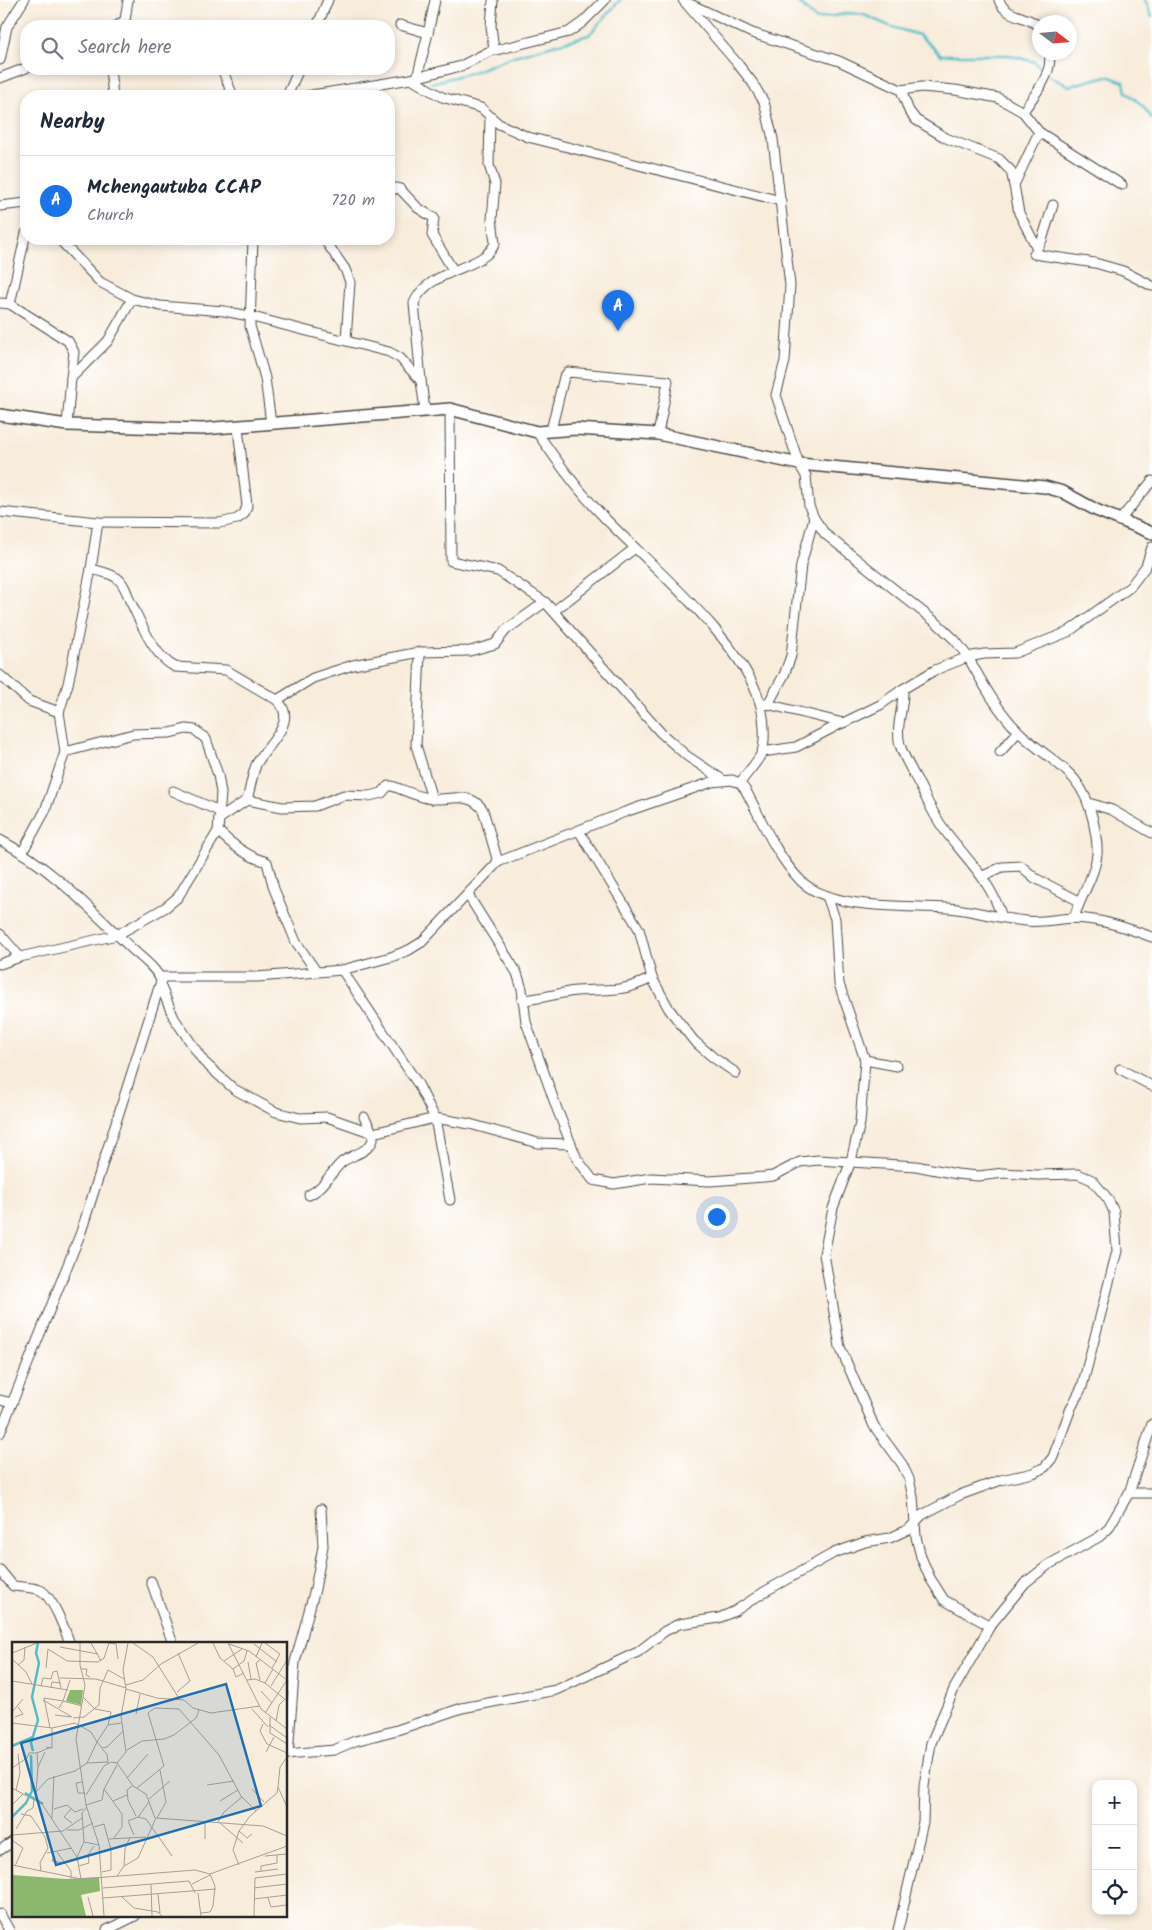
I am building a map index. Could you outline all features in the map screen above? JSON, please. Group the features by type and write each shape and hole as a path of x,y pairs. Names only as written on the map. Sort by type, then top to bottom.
{"street":[{"path":"0,60 7,27 24,0"},
{"path":"125,20 128,0"},
{"path":"320,20 328,0"},
{"path":"414,78 428,33 434,0"},
{"path":"493,0 494,50"},
{"path":"346,90 414,78 461,66 494,50 569,32 584,22 605,0"},
{"path":"683,0 752,33 839,61 901,90 922,87 985,94 1012,104 1023,112 1039,132 1122,185"},
{"path":"683,0 747,75 764,102 773,139 790,285 790,310 785,361 776,395 799,464 806,476 809,506 814,518 833,542 956,640 968,657 992,702 1018,732 1071,775 1081,786 1089,803 1098,853 1095,866 1079,901 1074,918"},
{"path":"1000,0 1006,11 1032,21"},
{"path":"400,25 428,33"},
{"path":"1023,112 1047,75 1050,60"},
{"path":"0,78 20,70"},
{"path":"111,75 112,90"},
{"path":"224,75 231,90"},
{"path":"289,90 296,75"},
{"path":"414,78 442,97 480,108 509,129 528,137 781,200"},
{"path":"901,90 916,120 946,138 999,159 1011,172 1018,213 1037,248"},
{"path":"425,410 414,302 423,289 453,270 486,256 495,243 492,219 495,184 489,165 490,117"},
{"path":"1014,185 1039,132"},
{"path":"395,190 398,188 418,208 434,218 432,235 453,270"},
{"path":"1053,205 1042,240 1034,254 1095,263 1123,271 1152,286"},
{"path":"0,206 20,206"},
{"path":"10,304 23,245"},
{"path":"65,245 100,282 132,298 160,306 224,311 249,316 389,352 400,358 421,381"},
{"path":"253,245 249,316 251,334 265,378 271,423"},
{"path":"331,245 345,269 350,282 346,340"},
{"path":"71,378 108,342 132,298"},
{"path":"0,303 10,304 68,342 74,352 67,425"},
{"path":"551,430 564,377 568,372 668,381 658,434"},
{"path":"0,415 67,425 238,428 271,423 450,409 537,432 576,429 658,434 799,464 1045,487 1063,492 1119,521 1152,533"},
{"path":"450,409 450,561 498,571 544,602 554,611 627,698 660,733 687,756 723,780 740,783 772,841 802,882 827,896 869,904 951,908 1035,922 1074,918 1107,923 1152,937"},
{"path":"0,512 98,522 204,523 237,519 244,514 247,506 238,428"},
{"path":"537,432 588,500 700,613 740,663 764,703 762,752 740,783"},
{"path":"1119,521 1152,481"},
{"path":"764,703 784,675 791,656 801,565 814,518"},
{"path":"22,853 44,812 65,752 59,712 68,684 91,569 98,522"},
{"path":"762,752 796,747 880,706 916,679 968,657 1015,653 1068,632 1130,587 1146,566 1152,547"},
{"path":"554,611 635,548"},
{"path":"91,569 110,574 122,582 141,622 162,657 168,663 175,667 226,670 277,700 282,705 284,713 280,733 256,765 247,800"},
{"path":"277,700 313,678 353,664 420,652 470,651 495,644 506,630 544,602"},
{"path":"420,652 416,745 432,799"},
{"path":"0,674 29,701 59,712"},
{"path":"903,689 899,724 899,739 903,752 936,818 983,876 994,896 1002,917"},
{"path":"764,703 842,723"},
{"path":"0,964 117,935 166,907 178,897 218,831 220,786 209,746 201,734 192,729 133,734 65,752"},
{"path":"1000,752 1018,732"},
{"path":"160,982 257,977 316,970 342,970 380,961 409,950 422,942 468,895 487,871 498,862 625,812 723,780"},
{"path":"219,815 247,800 282,807 315,806 344,795 369,796 382,793 390,786 432,799 456,796 481,808 498,862"},
{"path":"173,791 219,815"},
{"path":"1089,803 1112,810 1152,833"},
{"path":"218,831 230,843 256,859 268,862 274,889 296,942 316,970"},
{"path":"578,831 639,929 652,978 685,1032 714,1058 736,1072"},
{"path":"0,840 22,853 86,905 117,935 160,982 174,1018 188,1042 204,1062 234,1089 267,1108 288,1116 327,1117 373,1133 435,1118 470,1124 538,1143 571,1144"},
{"path":"983,876 1002,867 1021,866 1035,878 1079,901"},
{"path":"288,1754 334,1750 356,1740 397,1730 462,1708 556,1690 638,1652 665,1631 679,1624 729,1614 834,1553 865,1542 890,1538 909,1529 930,1511 960,1495 1001,1480 1033,1473 1045,1467 1053,1458 1070,1408 1082,1387 1113,1271 1117,1251 1114,1212 1099,1187 1086,1176 1078,1174 1036,1176 1004,1173 978,1176 916,1166 808,1160 785,1168 772,1176 764,1177 710,1181 651,1178 614,1184 590,1178 571,1144 526,1022 522,989 514,966 468,895"},
{"path":"827,896 835,919 839,984 866,1060 860,1123 851,1161 834,1208 824,1254 842,1356 874,1426 902,1464 909,1479 921,1557 939,1593 951,1604 990,1626"},
{"path":"0,934 20,958"},
{"path":"342,970 418,1084 435,1118 450,1200"},
{"path":"522,1000 579,991 615,991 634,986 652,978"},
{"path":"0,1433 81,1232 160,982"},
{"path":"866,1060 897,1066"},
{"path":"1120,1069 1152,1086"},
{"path":"309,1195 320,1188 342,1163 363,1151 372,1141 373,1133 364,1117"},
{"path":"0,1400 12,1403"},
{"path":"898,1930 923,1822 925,1778 936,1728 954,1689 990,1626 1025,1583 1036,1573 1103,1533 1115,1519 1129,1493 1152,1424"},
{"path":"1129,1493 1152,1493"},
{"path":"288,1742 295,1662 315,1589 323,1546 321,1509"},
{"path":"0,1570 13,1586 40,1589 46,1594 64,1627 69,1642"},
{"path":"151,1581 172,1642"},
{"path":"0,1850 12,1842"},
{"path":"0,1914 9,1930"},
{"path":"107,1930 131,1918"}],"waterway":[{"path":"431,83 473,72 514,56 589,35 620,0"},
{"path":"796,0 816,19 851,13 864,15 892,27 919,35 941,55 1008,55 1035,62 1044,73"},
{"path":"1145,0 1152,17"},
{"path":"1049,76 1069,86 1107,76 1124,82 1126,92 1143,106 1152,119"}],"place":[{"name":"Mchengautuba CCAP","path":"618,331"}]}
